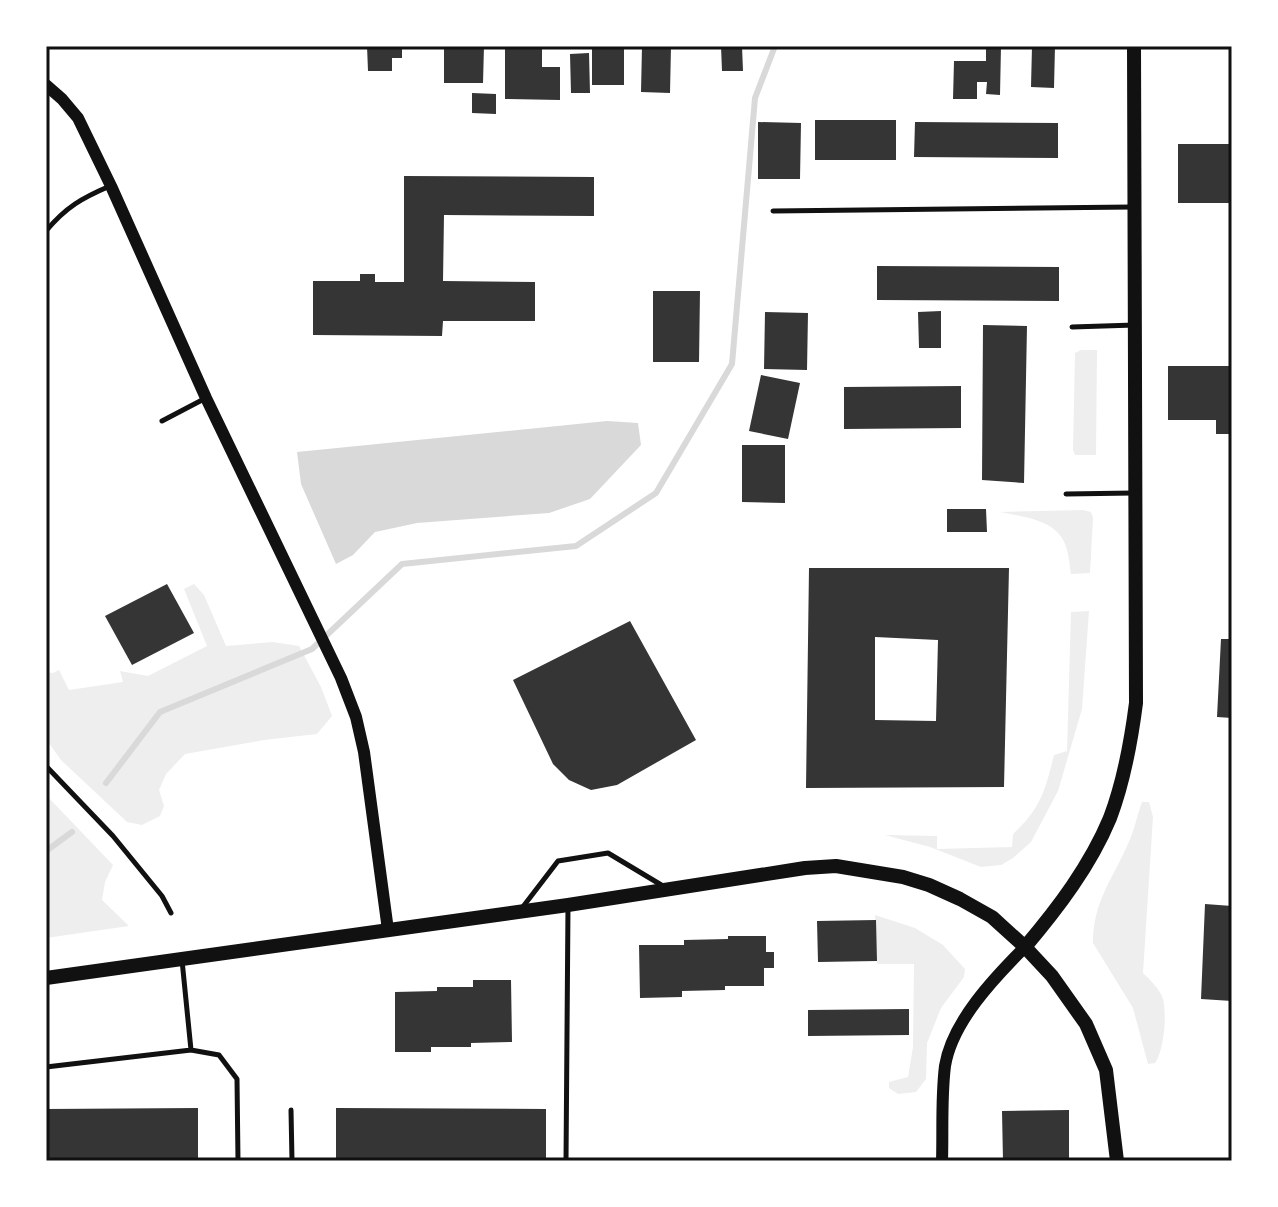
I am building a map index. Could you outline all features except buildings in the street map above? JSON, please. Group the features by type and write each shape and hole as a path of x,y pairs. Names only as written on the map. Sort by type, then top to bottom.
{"main road":[{"path":"1025,947 1082,871 1109,820 1123,779 1136,703 1134,46"},
{"path":"46,978 568,905 805,868 836,866 866,870 929,885 992,917 1052,976 1086,1024 1106,1070 1117,1161"}],"street":[{"path":"46,85 78,118 350,701 363,744 388,930"},
{"path":"942,1161 942,1103 950,1051 969,1011 1025,947"}],"lane":[{"path":"46,231 67,208 111,186"},
{"path":"773,211 1133,207"},
{"path":"1072,327 1135,325"},
{"path":"162,421 206,398"},
{"path":"1066,494 1135,493"},
{"path":"46,766 113,836 162,896 171,913"},
{"path":"520,911 558,861 608,853 667,889"},
{"path":"566,1161 568,905"},
{"path":"182,959 191,1050"},
{"path":"46,1067 191,1050 219,1055 237,1079 238,1161"},
{"path":"291,1110 292,1161"}],"shaded area":[{"path":"1097,350 1096,455 1075,455 1073,450 1075,353"},
{"path":"607,421 638,423 641,445 590,499 549,513 417,523 375,532 353,555 336,564 301,484 297,452"},
{"path":"1000,512 1091,512 1093,518 1090,573 1071,574 1065,545 1056,531 1037,521"},
{"path":"194,584 204,595 226,646 273,642 299,646 321,687 332,716 317,734 185,754 166,774 159,790 164,806 160,816 142,825 127,822 61,760 46,739 46,672 59,670 69,690 123,682 120,671 148,676 207,646 184,589"},
{"path":"1089,611 1082,709 1058,791 1031,842 1001,865 981,867 930,847 885,835 937,836 937,849 1012,847 1013,834 1041,798 1054,755 1067,751 1071,612"},
{"path":"46,795 113,865 105,882 102,900 129,926 46,938"},
{"path":"1142,802 1149,802 1153,817 1143,973 1162,995 1165,1014 1161,1050 1155,1063 1148,1064 1133,1008 1093,943 1100,903 1130,839"},
{"path":"875,915 915,928 943,945 965,969 964,977 941,1008 927,1043 926,1079 916,1092 898,1094 889,1088 889,1082 908,1077 913,1047 914,964 877,964"}],"waterway":[{"path":"106,783 160,712 312,649 402,564 576,546 656,493 732,364 755,98 775,46"},
{"path":"46,851 72,832"}]}
